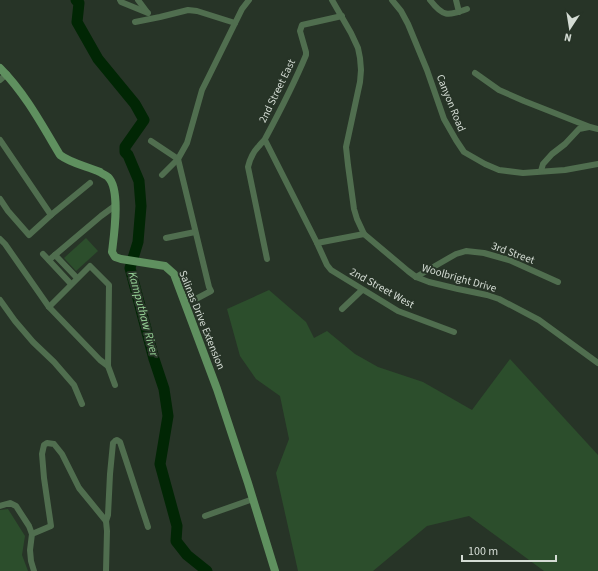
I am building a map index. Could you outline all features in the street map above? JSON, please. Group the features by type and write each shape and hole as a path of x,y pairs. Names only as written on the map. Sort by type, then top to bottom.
{"street":[{"path":"120,0 121,2 149,16"},
{"path":"138,0 149,16"},
{"path":"162,175 178,159 187,143 202,90 235,23 249,0"},
{"name":"Woolbright Drive","path":"332,0 358,48 361,70 360,82 346,147 354,209 364,234 416,277 429,282 499,299 539,320 598,363"},
{"name":"Canyon Road","path":"392,0 401,11 408,24 444,119 464,152 498,170 523,173 565,170 598,164"},
{"path":"430,0 441,12 446,14 467,10"},
{"path":"456,0 459,12"},
{"path":"135,22 149,16 188,10 197,11 235,23"},
{"name":"2nd Street East","path":"318,243 265,140 267,133 286,99 306,55 300,31 302,25 342,16"},
{"name":"Salinas Drive Extension","path":"0,68 21,91 60,155 65,159 108,177 112,185 116,205 112,252 115,257 165,266 174,274 217,389 275,571"},
{"path":"475,73 499,90 598,129"},
{"path":"0,80 7,74"},
{"path":"541,171 543,164 552,154 565,144 579,129 590,127"},
{"path":"0,140 51,215"},
{"path":"265,140 255,150 248,167 267,259"},
{"path":"151,141 178,159 195,232 211,291 194,300"},
{"path":"0,199 8,211 29,235 90,183"},
{"path":"49,260 116,205"},
{"path":"0,209 8,211"},
{"path":"166,238 195,232"},
{"path":"318,243 364,234"},
{"path":"2,243 49,306 100,360 108,366"},
{"name":"2nd Street West","path":"318,243 327,265 331,270 398,311 454,332"},
{"name":"3rd Street","path":"416,277 456,254 466,251 484,253 509,260 558,282"},
{"path":"44,254 71,284"},
{"path":"55,255 77,278"},
{"path":"49,306 90,266 109,285 108,366 115,385"},
{"path":"342,309 362,290"},
{"path":"0,300 33,342 54,362 74,385 82,404"},
{"path":"106,571 106,521 108,515 113,443 117,440 120,442 148,527"},
{"path":"32,534 51,526 42,454 44,445 47,443 54,444 62,454 79,488 106,521"},
{"path":"206,516 253,499"},
{"path":"0,506 10,503 16,506 29,526 32,534 30,550 34,571"}],"green space":[{"path":"86,238 98,251 76,271 64,258"},
{"path":"269,290 306,322 314,338 327,331 355,354 378,367 423,382 472,410 510,359 598,455 598,571 544,571 469,516 427,526 373,571 298,571 276,473 289,439 280,396 256,379 240,356 227,309"},
{"path":"8,509 25,536 22,555 28,571 0,571 0,510"}],"waterway":[{"name":"Kamputhaw River","path":"76,0 79,3 77,22 98,59 135,104 144,120 125,147 125,152 128,155 139,181 141,206 138,242 130,268 154,359 164,389 168,416 160,464 177,526 176,541 187,555 207,571"}]}
